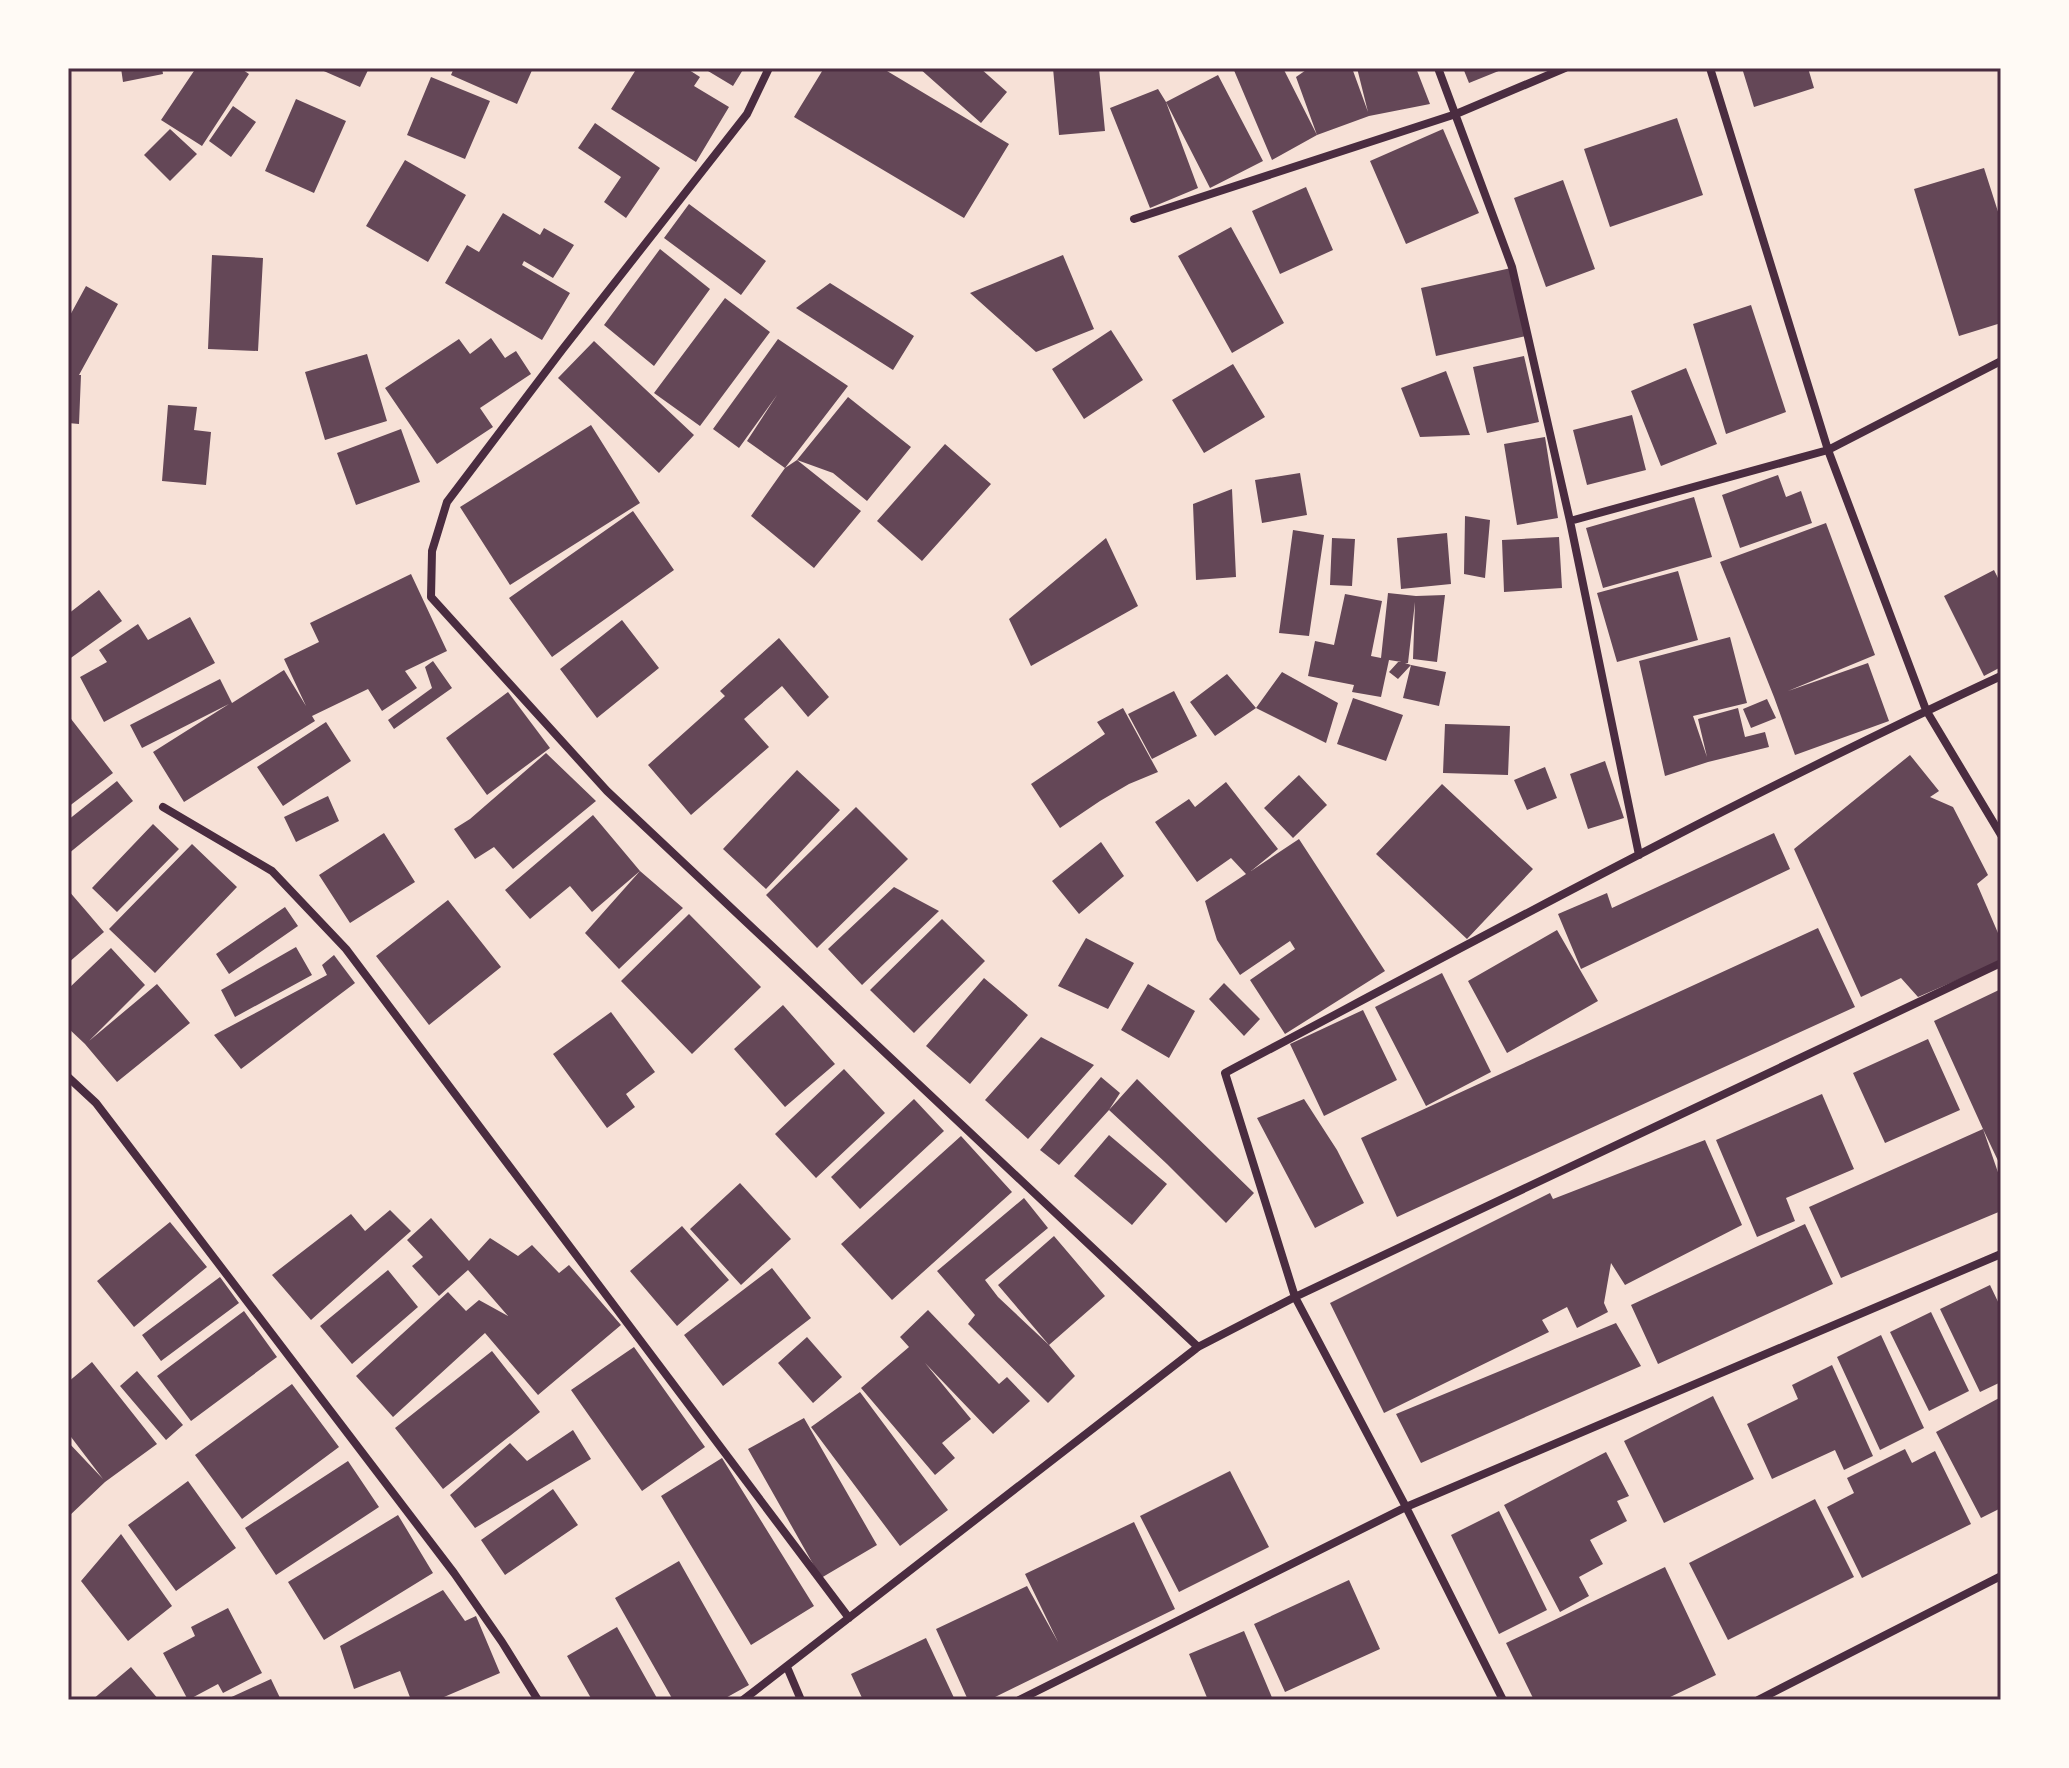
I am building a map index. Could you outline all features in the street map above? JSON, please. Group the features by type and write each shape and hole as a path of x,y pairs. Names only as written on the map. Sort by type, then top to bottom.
{"street":[{"path":"769,68 747,114 447,502 432,551 431,597 607,791 1198,1347"},
{"path":"1438,68 1512,267 1570,521 1639,855"},
{"path":"1134,219 1456,114 1565,68"},
{"path":"1710,68 1828,450 1926,710 2001,835"},
{"path":"1570,521 1828,450 2001,361"},
{"path":"1503,1700 1295,1297 1225,1073 1639,855 1926,710 2001,676"},
{"path":"163,807 272,871 346,949 849,1618"},
{"path":"743,1700 1198,1347 1295,1297 2001,963"},
{"path":"68,1077 96,1103 445,1560 538,1700"},
{"path":"1019,1700 1406,1507 2001,1254"},
{"path":"1758,1700 2001,1576"},
{"path":"787,1667 801,1700"}],"building":[{"path":"121,68 162,68 163,74 123,82"},
{"path":"196,68 240,68 249,74 202,146 161,120"},
{"path":"317,68 369,68 360,87"},
{"path":"454,68 533,68 517,104 451,75"},
{"path":"637,68 686,68 700,77 694,86 729,107 696,162 611,109"},
{"path":"703,68 744,68 733,86"},
{"path":"824,68 882,68 1009,144 964,218 794,117"},
{"path":"919,68 980,68 1007,92 981,123"},
{"path":"1053,68 1099,68 1105,131 1059,135"},
{"path":"1233,68 1283,68 1317,135 1272,160"},
{"path":"1309,68 1352,68 1368,112 1357,68 1416,68 1430,104 1369,116 1317,135 1296,77"},
{"path":"1463,68 1506,68 1469,83"},
{"path":"1742,68 1808,68 1814,88 1754,107"},
{"path":"1218,75 1263,161 1210,188 1166,102"},
{"path":"431,77 490,101 465,159 407,135"},
{"path":"1158,89 1166,102 1198,188 1150,208 1110,108"},
{"path":"296,99 346,121 314,193 265,171"},
{"path":"233,106 256,122 231,157 209,141"},
{"path":"1677,118 1703,195 1610,227 1584,149"},
{"path":"595,123 660,168 626,218 604,202 621,177 578,148"},
{"path":"170,129 197,154 170,181 144,155"},
{"path":"1443,129 1479,213 1406,244 1370,161"},
{"path":"405,160 466,195 428,262 366,226"},
{"path":"1984,168 2001,221 2001,323 1959,336 1914,189"},
{"path":"1563,180 1595,269 1546,287 1514,198"},
{"path":"1306,187 1333,250 1280,274 1252,211"},
{"path":"689,204 766,261 741,295 664,238"},
{"path":"503,213 540,235 544,228 574,245 553,278 524,261 522,265 570,293 542,340 445,283 467,245 479,252"},
{"path":"1231,227 1284,323 1232,353 1178,256"},
{"path":"660,249 710,289 654,366 604,325"},
{"path":"212,255 263,258 258,351 208,349"},
{"path":"1063,255 1094,329 1036,352 970,293"},
{"path":"1511,268 1526,336 1436,356 1421,288"},
{"path":"830,283 914,336 893,370 796,308"},
{"path":"86,286 118,304 79,375 79,424 68,423 68,319"},
{"path":"725,298 770,332 700,426 654,393"},
{"path":"1751,305 1786,412 1726,434 1693,324"},
{"path":"1111,330 1143,380 1084,419 1052,369"},
{"path":"491,338 505,358 516,351 531,374 480,408 493,427 437,464 385,388 459,339 470,354"},
{"path":"778,339 848,386 785,468 747,441 777,395 739,448 713,429"},
{"path":"594,341 694,435 659,473 558,378"},
{"path":"367,354 387,421 325,440 305,372"},
{"path":"1524,356 1539,422 1487,433 1473,367"},
{"path":"1233,364 1265,417 1204,453 1172,400"},
{"path":"1686,368 1717,444 1661,466 1631,391"},
{"path":"1446,371 1470,435 1420,437 1401,388"},
{"path":"848,397 911,447 867,501 833,473 797,460"},
{"path":"168,405 197,407 194,430 211,432 206,485 162,481"},
{"path":"1632,415 1646,470 1587,485 1573,430"},
{"path":"591,425 640,503 510,585 460,507"},
{"path":"401,429 420,482 356,505 337,453"},
{"path":"1545,437 1558,518 1517,525 1504,444"},
{"path":"945,444 991,484 922,561 877,521"},
{"path":"797,460 861,511 814,568 751,516 785,468"},
{"path":"1300,473 1307,515 1262,523 1255,480"},
{"path":"1778,475 1786,497 1801,491 1812,523 1740,548 1722,495"},
{"path":"1232,489 1236,577 1196,580 1193,504"},
{"path":"1694,497 1712,557 1603,588 1586,528"},
{"path":"633,511 674,570 552,657 509,598"},
{"path":"1465,516 1490,520 1485,578 1464,574"},
{"path":"1826,523 1875,655 1788,691 1868,663 1889,721 1795,755 1720,562"},
{"path":"1293,530 1324,535 1309,636 1279,633"},
{"path":"1447,533 1451,584 1401,589 1397,538"},
{"path":"1559,537 1562,588 1504,592 1502,540"},
{"path":"1106,538 1138,606 1031,666 1009,619"},
{"path":"1332,538 1355,539 1352,586 1330,585"},
{"path":"1994,570 2001,584 2001,667 1984,676 1944,596"},
{"path":"1678,571 1698,640 1617,662 1597,593"},
{"path":"411,574 447,651 405,671 417,688 382,711 368,689 312,716 315,721 184,802 153,752 229,704 142,748 130,725 220,679 232,703 284,670 306,706 284,659 319,642 310,623"},
{"path":"99,590 122,621 68,660 68,614"},
{"path":"1388,593 1445,595 1437,662 1413,659 1415,602 1408,663 1389,660 1381,697 1352,692 1354,685 1308,676 1315,641 1334,645 1345,594 1382,601 1371,656 1381,658"},
{"path":"190,617 215,663 104,722 80,677 107,662 99,650 138,624 148,640"},
{"path":"622,620 659,668 597,718 560,669"},
{"path":"1730,637 1747,703 1693,716 1707,757 1698,719 1738,708 1745,737 1765,732 1769,747 1665,776 1639,661"},
{"path":"779,638 829,697 808,717 782,686 744,719 769,747 691,815 648,765 725,696 720,691"},
{"path":"433,661 452,688 394,729 388,720 432,688 425,667"},
{"path":"1399,661 1411,665 1398,679 1389,672"},
{"path":"1411,665 1446,672 1439,706 1403,698"},
{"path":"1282,672 1338,703 1326,743 1256,708"},
{"path":"1227,674 1256,708 1215,736 1190,702"},
{"path":"1174,691 1197,736 1152,759 1128,714"},
{"path":"508,692 550,748 487,795 446,738"},
{"path":"1353,698 1403,715 1386,761 1337,744"},
{"path":"1767,699 1776,718 1751,728 1743,709"},
{"path":"1123,708 1158,772 1129,784 1060,828 1031,784 1105,734 1097,722"},
{"path":"68,715 113,773 68,807"},
{"path":"326,722 351,761 283,806 257,767"},
{"path":"1445,724 1510,726 1508,775 1443,773"},
{"path":"546,753 596,801 513,869 494,847 475,859 454,829 470,819"},
{"path":"1910,755 1939,791 1930,797 1953,807 1988,875 1977,884 2001,940 2001,961 1918,997 1901,978 1861,997 1794,849"},
{"path":"1605,761 1624,818 1588,829 1570,774"},
{"path":"1545,767 1557,798 1527,810 1514,780"},
{"path":"797,770 840,810 766,889 723,849"},
{"path":"1299,775 1327,805 1293,838 1264,808"},
{"path":"117,781 133,801 68,854 68,820"},
{"path":"1226,782 1278,849 1251,871 1299,839 1385,971 1285,1034 1250,980 1295,949 1290,941 1240,975 1217,940 1205,901 1246,874 1231,858 1197,882 1155,822 1189,799 1195,807"},
{"path":"1442,784 1533,869 1467,939 1376,854"},
{"path":"328,796 339,821 296,842 284,817"},
{"path":"856,807 908,859 817,948 766,895"},
{"path":"593,815 640,871 592,912 570,886 530,919 505,890"},
{"path":"153,824 179,849 117,912 92,888"},
{"path":"384,833 415,882 350,923 319,875"},
{"path":"1774,833 1790,869 1581,969 1558,914 1607,893 1612,908"},
{"path":"1101,842 1124,876 1079,914 1052,881"},
{"path":"192,844 237,887 155,973 109,929"},
{"path":"640,871 683,908 619,969 585,933"},
{"path":"894,887 939,911 862,985 828,949"},
{"path":"68,890 104,932 68,963"},
{"path":"448,900 501,967 429,1025 376,956"},
{"path":"285,907 298,926 229,974 216,954"},
{"path":"689,914 761,987 692,1054 621,981"},
{"path":"942,919 985,961 914,1033 870,990"},
{"path":"1818,928 1855,1007 1397,1217 1361,1138"},
{"path":"1557,930 1598,1001 1507,1053 1468,981"},
{"path":"1086,938 1134,963 1108,1009 1058,986"},
{"path":"296,947 312,975 235,1017 221,990"},
{"path":"111,948 145,985 89,1041 157,984 190,1023 117,1082 68,1028 68,989"},
{"path":"334,955 355,983 241,1069 214,1035 327,975 322,965"},
{"path":"1442,973 1491,1072 1426,1106 1375,1007"},
{"path":"984,978 1028,1015 970,1084 926,1046"},
{"path":"1224,983 1260,1019 1244,1036 1209,999"},
{"path":"1148,984 1195,1011 1169,1058 1121,1030"},
{"path":"2001,989 2001,1167 1934,1021"},
{"path":"783,1005 835,1064 785,1107 734,1049"},
{"path":"1363,1010 1397,1080 1324,1116 1290,1044"},
{"path":"611,1012 655,1072 626,1094 635,1107 607,1128 553,1054"},
{"path":"1041,1037 1094,1065 1028,1139 985,1100"},
{"path":"1928,1039 1960,1110 1885,1143 1853,1073"},
{"path":"844,1069 885,1113 816,1178 775,1134"},
{"path":"1101,1077 1120,1093 1109,1110 1059,1165 1040,1150"},
{"path":"1137,1079 1254,1193 1226,1223 1109,1110"},
{"path":"1822,1094 1854,1169 1786,1198 1795,1221 1757,1237 1716,1140"},
{"path":"914,1099 944,1131 860,1209 831,1177"},
{"path":"1304,1099 1337,1150 1364,1203 1315,1228 1257,1118"},
{"path":"1983,1129 2001,1181 2001,1211 1841,1278 1809,1207"},
{"path":"1109,1135 1167,1184 1132,1225 1074,1176"},
{"path":"961,1136 1012,1192 892,1300 841,1244"},
{"path":"1705,1140 1742,1225 1625,1285 1611,1263 1604,1303 1608,1312 1577,1328 1567,1307 1542,1320 1549,1332 1384,1413 1330,1303 1550,1193 1553,1199"},
{"path":"740,1183 791,1239 741,1285 690,1229"},
{"path":"1024,1198 1048,1228 985,1280 1075,1376 1048,1403 968,1324 975,1315 937,1271"},
{"path":"390,1210 411,1231 311,1320 272,1275 351,1214 365,1231"},
{"path":"431,1218 469,1261 490,1238 518,1256 532,1245 559,1273 569,1265 621,1325 538,1395 485,1333 393,1417 356,1376 448,1292 466,1311 479,1300 508,1316 468,1270 439,1296 412,1266 423,1257 407,1240"},
{"path":"170,1222 207,1267 134,1327 97,1281"},
{"path":"1805,1224 1833,1284 1658,1364 1631,1305"},
{"path":"682,1226 729,1280 677,1326 630,1271"},
{"path":"1054,1236 1105,1296 1049,1345 998,1285"},
{"path":"772,1268 811,1318 723,1386 684,1335"},
{"path":"388,1270 418,1307 352,1364 320,1326"},
{"path":"220,1277 239,1303 161,1361 142,1335"},
{"path":"1990,1285 2001,1308 2001,1382 1980,1392 1940,1309"},
{"path":"928,1310 999,1384 1007,1377 1030,1401 993,1434 925,1363 971,1419 942,1443 955,1458 935,1475 861,1388 909,1347 900,1337"},
{"path":"244,1311 277,1357 191,1421 157,1376"},
{"path":"1931,1312 1969,1391 1929,1411 1890,1332"},
{"path":"1616,1323 1641,1366 1421,1463 1396,1414"},
{"path":"1881,1335 1924,1428 1880,1450 1837,1357"},
{"path":"807,1337 842,1377 813,1403 778,1363"},
{"path":"634,1347 705,1447 642,1491 571,1390"},
{"path":"492,1351 540,1412 443,1489 395,1428"},
{"path":"92,1362 157,1444 105,1482 68,1517 68,1442 103,1479 68,1433 68,1382"},
{"path":"1832,1365 1873,1456 1844,1470 1835,1450 1772,1479 1747,1424 1798,1399 1792,1385"},
{"path":"137,1371 183,1425 166,1440 120,1386"},
{"path":"292,1384 339,1447 242,1519 195,1455"},
{"path":"860,1392 948,1510 900,1546 811,1427"},
{"path":"1713,1396 1754,1479 1664,1523 1624,1441"},
{"path":"2001,1397 2001,1508 1981,1518 1936,1432"},
{"path":"804,1418 877,1545 821,1578 748,1449"},
{"path":"573,1430 591,1459 475,1528 450,1495 510,1443 527,1461"},
{"path":"1905,1449 1912,1463 1935,1451 1971,1524 1862,1578 1827,1507 1854,1493 1847,1478"},
{"path":"1606,1452 1629,1496 1617,1501 1627,1521 1590,1540 1603,1564 1579,1577 1589,1596 1560,1612 1504,1505"},
{"path":"722,1458 814,1606 751,1645 661,1496"},
{"path":"348,1461 379,1507 276,1575 245,1528"},
{"path":"1230,1471 1269,1547 1179,1592 1140,1516"},
{"path":"188,1481 236,1548 176,1591 128,1525"},
{"path":"553,1489 578,1525 505,1575 481,1540"},
{"path":"1815,1499 1854,1577 1728,1640 1689,1563"},
{"path":"1499,1511 1547,1610 1499,1634 1451,1535"},
{"path":"398,1515 433,1573 324,1640 288,1582"},
{"path":"1134,1522 1175,1609 989,1700 968,1700 936,1629 1027,1586 1058,1642 1025,1574"},
{"path":"121,1534 172,1606 128,1641 81,1581"},
{"path":"679,1561 749,1685 722,1700 673,1700 615,1598"},
{"path":"1665,1567 1716,1675 1664,1700 1534,1700 1506,1643"},
{"path":"1349,1580 1380,1649 1285,1692 1254,1624"},
{"path":"443,1590 465,1621 476,1616 500,1673 437,1700 411,1700 400,1671 354,1689 340,1646"},
{"path":"228,1608 262,1673 223,1693 218,1684 188,1700 163,1653 195,1636 191,1627"},
{"path":"617,1627 658,1700 592,1700 567,1656"},
{"path":"1244,1631 1273,1700 1208,1700 1189,1654"},
{"path":"926,1638 955,1700 863,1700 851,1674"},
{"path":"131,1667 159,1700 92,1700"},
{"path":"271,1679 281,1700 225,1700"}]}
